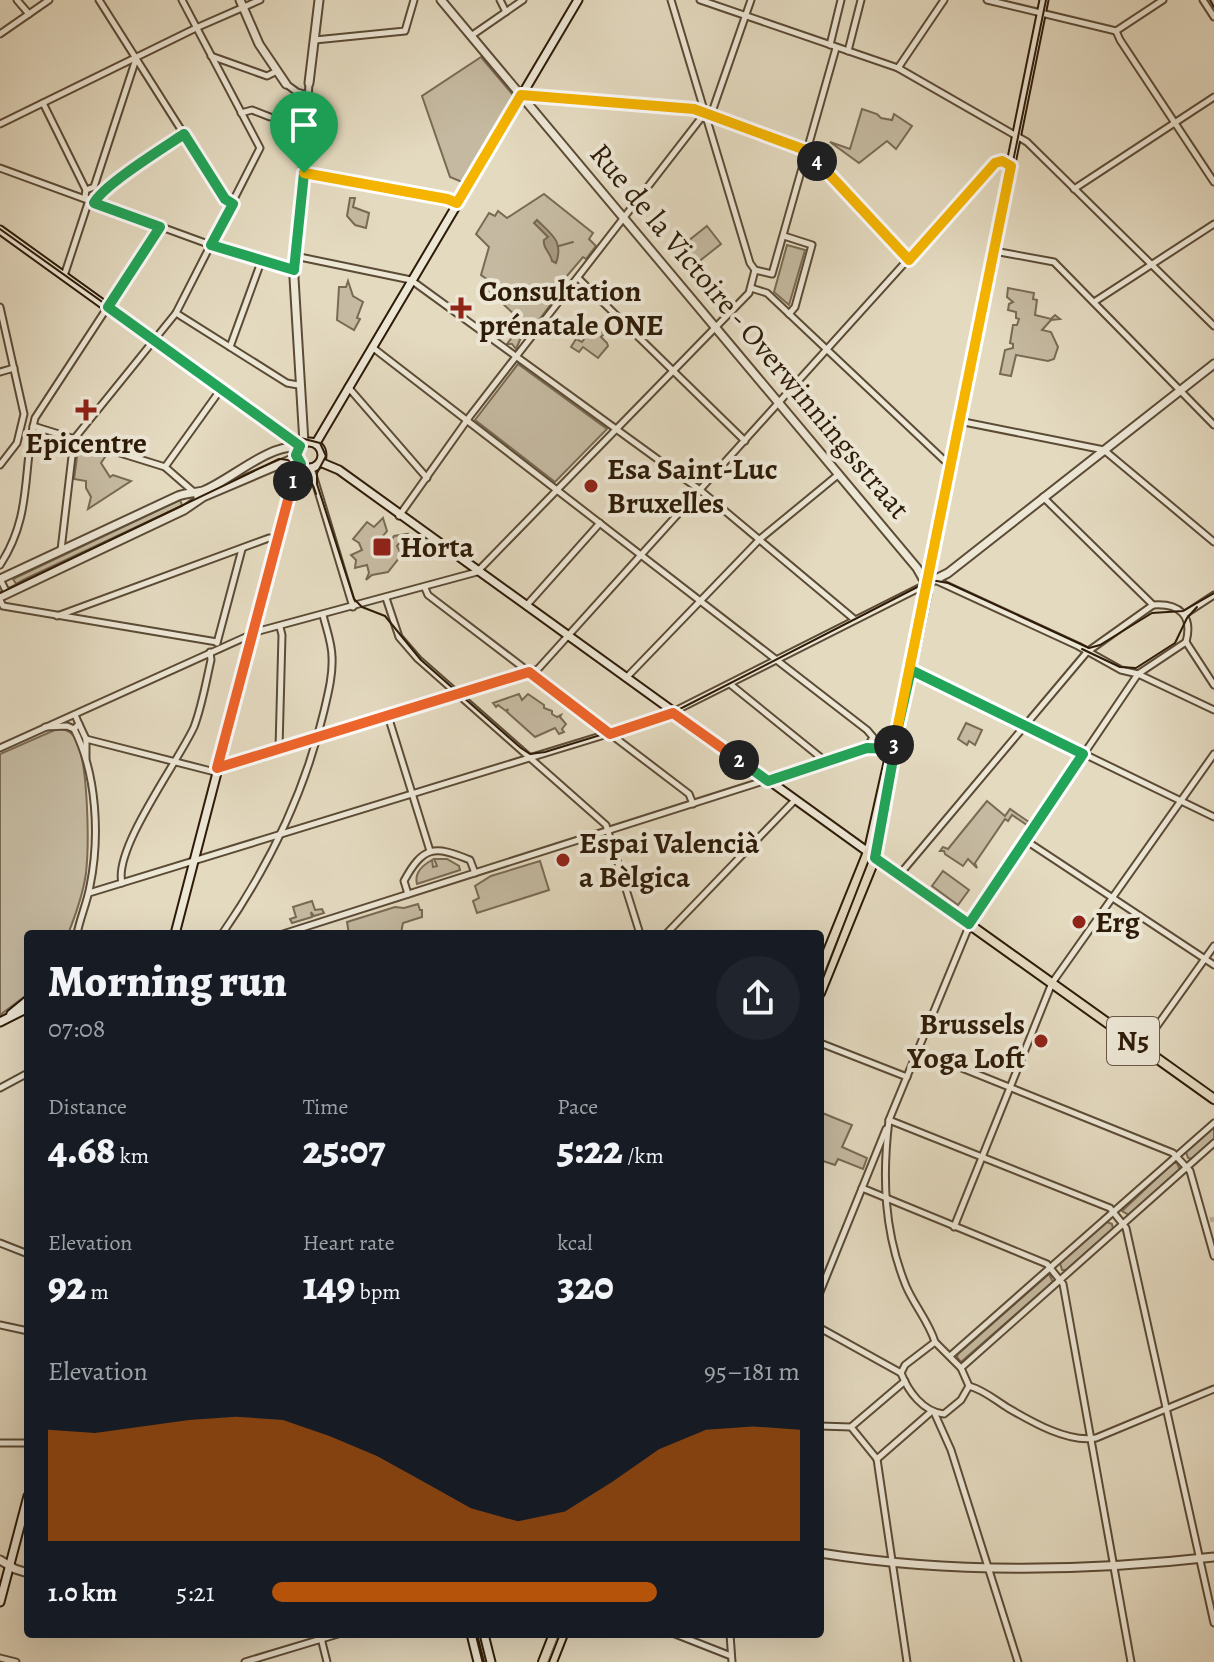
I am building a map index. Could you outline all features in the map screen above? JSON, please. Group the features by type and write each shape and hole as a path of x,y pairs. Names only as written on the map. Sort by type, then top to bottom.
{"main road":[{"path":"309,83 319,0"},
{"name":"Rue de la Victoire - Overwinningsstraat","path":"441,0 839,474 917,568 926,584"},
{"path":"316,443 578,0"},
{"path":"824,984 858,906 871,855 1044,0"},
{"path":"241,4 259,44 286,84"},
{"path":"176,930 299,461 301,445 294,270 306,134"},
{"path":"0,230 301,445"},
{"path":"926,584 937,581 1214,364"},
{"path":"2,597 184,510 196,496 231,477 237,470 285,448 316,443"},
{"path":"0,579 178,496 196,496 286,459 299,461 311,468 320,462 322,452 316,443"},
{"name":"N5","path":"320,462 336,468 794,801 1214,1099"},
{"path":"824,962 871,855"},
{"path":"4,1020 24,1003"},
{"path":"4,1020 24,1010"},
{"path":"0,1602 24,1511"},
{"path":"824,1554 891,1562 1049,1570 1214,1557"},
{"path":"0,1560 24,1572"},
{"path":"472,1638 478,1662"},
{"path":"485,1638 491,1662"},
{"path":"543,1662 552,1638"},
{"path":"552,1662 561,1638"}],"street":[{"path":"17,0 29,14"},
{"path":"0,34 49,0"},
{"path":"99,0 225,199 233,204"},
{"path":"60,551 74,439 176,313 260,148 182,0"},
{"path":"0,124 241,4 260,0"},
{"path":"314,40 405,31 414,0"},
{"path":"500,0 506,12"},
{"path":"471,36 523,0"},
{"path":"671,0 750,263 755,270 772,274 808,151 841,0"},
{"path":"700,0 898,68 1027,142 1214,326"},
{"path":"399,516 516,357 705,113 714,107 751,0"},
{"path":"848,51 861,0"},
{"path":"898,68 944,0"},
{"path":"987,0 1116,31 1163,0"},
{"path":"1203,0 1214,17"},
{"path":"1116,31 1214,182"},
{"path":"211,56 267,76 277,71"},
{"path":"86,190 94,187 136,58"},
{"path":"306,134 309,83"},
{"path":"286,84 308,95"},
{"path":"521,95 694,109 808,151 909,260"},
{"path":"1074,189 1214,97"},
{"path":"43,103 86,190 85,196 92,202"},
{"path":"241,113 252,110 270,117"},
{"path":"64,276 92,202 129,171 184,134"},
{"path":"86,739 211,771 541,667 995,163 1002,161 1011,166"},
{"path":"0,168 211,245 294,270"},
{"path":"304,173 457,203"},
{"path":"1094,302 1214,224"},
{"path":"0,565 13,542 25,499 33,426 40,409 160,227"},
{"path":"784,236 812,245 795,307 789,314"},
{"path":"994,251 1054,262 1214,425"},
{"path":"295,256 411,280 700,490 854,619"},
{"path":"230,347 261,261"},
{"path":"0,748 210,652 218,645 477,572 749,293 755,270"},
{"path":"578,278 745,441"},
{"path":"751,288 769,295 945,461 951,463"},
{"path":"0,307 24,409 24,423 17,443 0,465"},
{"path":"176,313 287,383 298,385"},
{"path":"371,347 871,733 872,741 867,748"},
{"path":"0,372 14,368"},
{"path":"348,387 427,478"},
{"path":"165,467 221,388"},
{"path":"959,421 1104,450 1214,542"},
{"path":"33,426 165,467 196,496"},
{"path":"311,468 353,607"},
{"path":"625,678 760,539 839,474"},
{"path":"1043,497 1153,605"},
{"path":"526,607 600,523"},
{"path":"57,616 269,538 277,539"},
{"path":"218,645 242,548"},
{"path":"0,579 3,606 218,645"},
{"path":"937,581 1108,664 1138,674 1214,710"},
{"path":"89,893 673,713 926,584"},
{"path":"425,588 428,595 689,794 693,804"},
{"path":"1185,614 1214,595"},
{"path":"386,598 399,637 418,659 602,822 608,831 639,930"},
{"path":"899,874 1087,652 1153,605 1172,605 1185,614 1189,624 1186,642 1214,685"},
{"path":"225,930 260,875 281,833 300,790 317,738 329,687 332,657 323,615"},
{"path":"279,748 280,627"},
{"path":"824,1282 969,924 1138,674 1186,642"},
{"path":"122,883 120,871 138,824 195,724 211,660 210,652"},
{"path":"910,669 1214,817"},
{"path":"730,684 826,762"},
{"path":"75,715 86,739 94,829 89,893 78,930"},
{"path":"388,716 430,851"},
{"path":"67,717 86,759"},
{"path":"45,727 70,728 79,724"},
{"path":"300,930 867,748 893,749"},
{"path":"954,1227 1052,983 1214,754"},
{"path":"670,930 794,801"},
{"path":"1025,840 1214,965"},
{"path":"408,895 404,881 415,861 430,851 447,850 470,860 475,873"},
{"path":"1142,1048 1214,946"},
{"path":"824,1045 907,1077"},
{"path":"917,1050 1173,1153 1190,1171 1207,1221 1214,1256"},
{"path":"0,1088 24,1075"},
{"path":"889,1120 1110,1208 1126,1228 1214,1623"},
{"path":"889,1120 885,1199 900,1271 935,1342 961,1368 969,1386 985,1391 1005,1406 1044,1426 1076,1438 1091,1439 1214,1389"},
{"path":"950,1356 1214,1123"},
{"path":"961,1368 1214,1143"},
{"path":"862,1188 1050,1268 1060,1279 1131,1662"},
{"path":"0,1243 24,1252"},
{"path":"0,1325 24,1330"},
{"path":"824,1330 901,1373 916,1397 933,1412 944,1432 1018,1662"},
{"path":"901,1373 905,1365 935,1342"},
{"path":"824,1426 851,1427 905,1381"},
{"path":"933,1412 944,1414 961,1400 969,1386"},
{"path":"877,1459 933,1412"},
{"path":"944,1414 944,1432"},
{"path":"851,1427 877,1459 907,1662"},
{"path":"0,1443 24,1443"},
{"path":"245,1662 317,1638"},
{"path":"320,1638 327,1662"},
{"path":"684,1638 731,1659 730,1638"},
{"path":"0,1658 16,1662"}],"shaded area":[{"path":"481,57 513,95 462,182 450,177 422,96"},
{"path":"862,109 892,120 894,114 912,126 896,149 887,141 859,163 830,142 850,149"},
{"path":"544,194 593,233 589,239 596,246 567,276 555,282 550,289 557,296 536,324 526,326 516,349 512,344 507,344 513,336 513,327 509,323 515,315 488,290 491,282 481,275 489,247 476,234 489,213 495,216 498,211 507,218"},
{"path":"350,198 355,198 353,207 369,213 366,228 355,225 347,216"},
{"path":"537,220 557,243 556,263 544,246 544,240 548,237 534,223"},
{"path":"707,226 721,244 697,263 683,245"},
{"path":"787,245 805,250 789,305 774,292"},
{"path":"348,281 353,296 363,302 354,330 337,320 339,287 346,287"},
{"path":"1008,288 1034,293 1033,299 1037,300 1035,315 1051,319 1055,315 1060,319 1051,320 1042,330 1051,332 1058,347 1054,359 1048,361 1016,355 1011,376 1000,374 1005,350 1013,348 1010,343 1013,325 1017,325 1019,319 1016,312 1008,310 1013,302 1007,297"},
{"path":"592,328 599,335 603,331 605,333 601,337 608,346 598,358 583,347 579,352 571,347 576,339 582,342"},
{"path":"518,364 607,429 555,482 475,420"},
{"path":"81,446 107,454 101,463 110,477 113,475 131,481 88,509 91,497 86,481 74,479"},
{"path":"180,500 182,505 179,507 16,584 13,579"},
{"path":"383,518 387,531 383,536 385,540 391,541 394,536 407,534 397,546 403,558 400,557 388,572 372,575 366,580 369,573 367,565 355,568 356,560 351,555 362,550 353,539 367,522 374,527"},
{"path":"519,694 522,700 528,694 552,714 557,717 561,715 566,724 562,729 564,732 559,734 555,728 535,737 507,712 508,709 496,707 493,703"},
{"path":"966,723 982,730 975,745 969,741 967,745 958,739"},
{"path":"57,729 66,730 74,736 83,762 85,781 87,860 85,881 69,930 24,930 24,997 0,1015 0,754"},
{"path":"987,801 1005,816 1010,809 1029,822 1027,825 1012,815 1008,821 1005,819 975,863 977,868 968,859 963,866 940,851 943,847 948,849"},
{"path":"434,859 447,859 459,866 460,870 417,884 418,873 423,867 432,860 433,867 437,866"},
{"path":"540,861 549,890 477,913 473,901 479,898 475,886 491,876"},
{"path":"943,871 969,890 958,905 932,886"},
{"path":"312,901 315,910 322,909 324,913 314,916 311,912 312,917 292,923 290,919 296,917 293,907"},
{"path":"418,904 422,917 403,923 402,930 348,930 347,922 395,907"},
{"path":"824,1114 852,1125 842,1147 867,1158 863,1169 838,1159 835,1165 824,1161"},
{"path":"1214,1127 1214,1139 1192,1159 1188,1158 1186,1152"},
{"path":"1173,1163 1177,1163 1180,1170 1129,1215 1122,1211"},
{"path":"1107,1222 1112,1224 1113,1229 1066,1270 1062,1270 1060,1263"},
{"path":"1049,1274 1053,1282 961,1362 958,1354"}],"waterway":[{"path":"559,246 573,242"}],"tunnel":[{"path":"1210,1220 1214,1219"}],"tram line":[{"path":"824,976 877,839 1046,0"},
{"path":"1210,0 1214,7"},
{"path":"0,229 289,435 320,443 326,456 317,473 317,484 354,599 362,607 385,616 421,660 530,754 672,713 931,580 948,583 1089,648 1100,645 1152,613 1183,611 1214,593"},
{"path":"0,593 279,459 298,465 311,481 316,494"},
{"path":"1082,649 1120,667 1136,668 1175,643 1187,618 1197,607"},
{"path":"478,1638 484,1662"},
{"path":"549,1662 558,1638"}],"place":[{"name":"Consultation prénatale ONE","path":"461,308"},
{"name":"Epicentre","path":"86,410"},
{"name":"Esa Saint-Luc Bruxelles","path":"591,486"},
{"name":"Horta","path":"382,547"},
{"name":"Espai Valencià a Bèlgica","path":"563,860"},
{"name":"Erg","path":"1079,922"},
{"name":"Brussels Yoga Loft","path":"1041,1041"}],"route":[{"path":"304,173 294,270 211,245 233,204 225,199 184,134 129,171 99,194 94,203 160,227 108,307 300,446 296,455 301,464 294,477 217,768 529,672 610,734 673,713 768,781 867,748 893,749 911,670 1083,754 969,924 875,858 894,754 893,749 896,726 1011,166 1004,161 995,163 909,260 808,151 694,109 521,95 457,203 304,173"}]}
